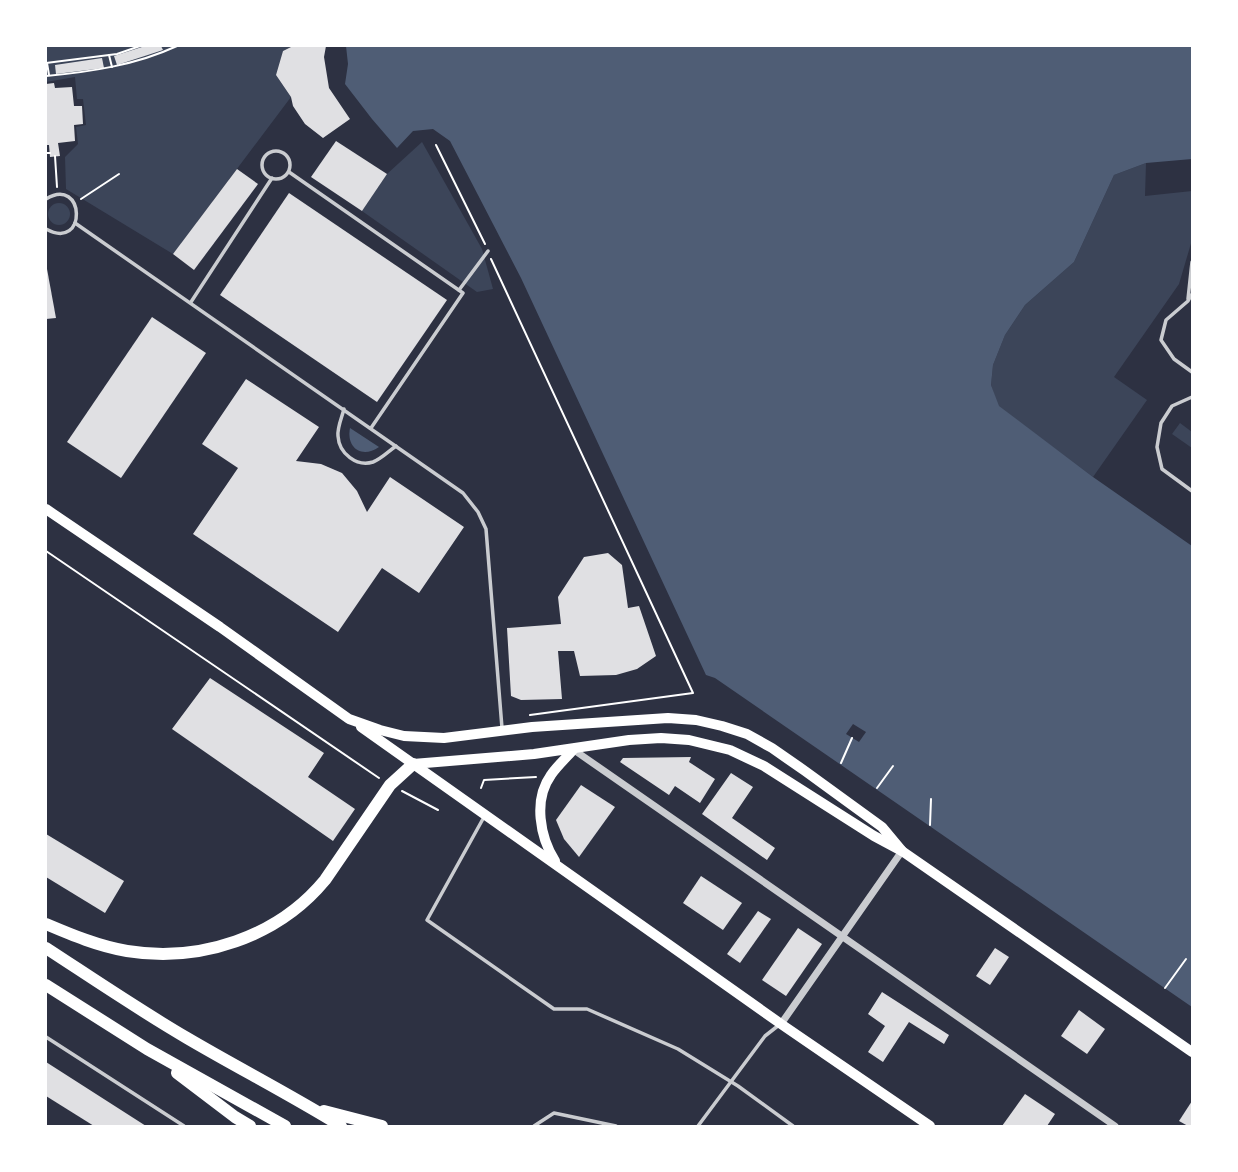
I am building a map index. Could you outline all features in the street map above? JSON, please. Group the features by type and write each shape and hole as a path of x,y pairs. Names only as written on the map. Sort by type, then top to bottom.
{"highway":[{"path":"46,924 94,943 157,954 201,951 253,934 292,912 315,892 390,785 413,764"},
{"path":"46,948 184,1036 341,1126"},
{"path":"46,985 147,1049 285,1126"},
{"path":"147,1049 250,1126"},
{"path":"313,1108 382,1126"}],"main road":[{"path":"46,509 220,627 781,1024 930,1126"},
{"path":"349,719 404,736 444,738 532,727 668,718 696,720 722,726 747,734 806,771 882,827 902,852"},
{"path":"413,764 574,750 629,740 662,738 688,740 730,750 764,766 902,852 1192,1052"},
{"path":"559,867 542,833 542,796 549,778 574,750"}],"street":[{"path":"574,750 1115,1126"},
{"path":"781,1024 902,852"}],"lane":[{"path":"278,150 286,155 290,163 289,172 282,178 272,178 265,173 262,164 268,153 278,150"},
{"path":"289,172 463,293 371,428"},
{"path":"191,302 272,178"},
{"path":"46,199 58,194 69,198 74,203 78,216 71,228 59,234 46,229"},
{"path":"75,223 463,492 478,512 486,529 502,731"},
{"path":"459,290 488,251"},
{"path":"1192,262 1191,298 1166,320 1161,340 1174,359 1192,372"},
{"path":"1192,397 1172,405 1161,423 1157,447 1162,469 1192,491"},
{"path":"344,409 337,436 341,449 350,459 363,464 376,461 397,446"},
{"path":"485,815 427,920 554,1009 587,1009 678,1049 732,1081 793,1126"},
{"path":"698,1126 765,1036 781,1024"},
{"path":"46,1037 184,1126"},
{"path":"534,1126 554,1113 616,1126"}],"path":[{"path":"50,76 46,63 117,54 140,46"},
{"path":"166,46 168,50"},
{"path":"46,76 112,68 177,46"},
{"path":"109,55 112,68"},
{"path":"436,145 693,693 530,715"},
{"path":"55,156 58,194"},
{"path":"74,203 119,174"},
{"path":"46,551 390,785 438,810"},
{"path":"841,763 852,738"},
{"path":"877,788 893,766"},
{"path":"481,788 484,780 537,777"},
{"path":"930,825 931,799"},
{"path":"1165,988 1185,959"}],"shaded area":[{"path":"46,46 293,46 283,51 276,75 291,97 173,254 66,189 65,157 78,144 76,127 86,125 83,99 77,99 75,77 46,82"},
{"path":"346,46 1192,46 1192,159 1146,163 1114,175 1074,262 1025,305 1005,335 993,365 991,385 999,406 1093,477 1192,546 1192,1007 715,678 706,675 521,278 450,141 433,129 413,131 397,148 345,84 348,64"},
{"path":"422,142 482,249 493,289 477,292 362,211 387,174"},
{"path":"1146,163 1145,196 1192,191 1192,240 1179,284 1114,377 1147,400 1093,477 998,406 991,385 993,365 1005,335 1025,305 1074,262 1114,175"},
{"path":"55,203 63,203 70,210 70,218 63,225 55,225 48,218 48,210"},
{"path":"1180,423 1192,432 1192,448 1172,434"},
{"path":"350,428 379,447 361,452 350,441"}],"pier":[{"path":"853,724 866,732 859,742 846,734"}],"building":[{"path":"145,46 161,46 163,50 117,65 114,56"},
{"path":"293,46 326,46 324,57 329,88 350,119 323,138 305,124 276,75 283,51"},
{"path":"102,58 104,68 56,74 55,65"},
{"path":"54,83 55,88 72,87 74,106 82,106 83,124 74,125 75,141 58,143 60,156 50,157 49,145 46,145 46,84"},
{"path":"336,141 387,174 362,211 311,177"},
{"path":"237,169 258,184 194,270 173,254"},
{"path":"289,193 447,300 377,402 220,295"},
{"path":"47,269 56,318 46,319"},
{"path":"152,317 206,353 121,478 67,442"},
{"path":"246,379 319,427 296,461 321,464 342,473 357,491 367,512 390,477 464,527 419,593 382,568 338,632 193,534 238,468 202,444"},
{"path":"608,553 622,565 628,608 639,606 656,656 637,669 616,675 580,676 574,651 558,651 562,699 521,700 511,696 507,628 561,624 558,597 584,557"},
{"path":"210,678 324,753 308,777 355,809 333,841 172,729"},
{"path":"691,757 689,762 715,779 700,803 675,786 669,795 620,762 623,758"},
{"path":"731,773 753,787 732,818 775,848 767,860 702,814"},
{"path":"581,785 615,807 579,857 564,839 556,820"},
{"path":"46,834 124,881 105,913 46,877"},
{"path":"701,876 742,903 723,930 683,903"},
{"path":"758,911 771,919 740,963 727,954"},
{"path":"798,928 822,944 786,996 762,980"},
{"path":"995,948 1009,957 990,985 976,976"},
{"path":"882,992 949,1035 944,1044 909,1022 883,1062 868,1052 885,1026 868,1014"},
{"path":"1079,1010 1105,1029 1087,1054 1061,1036"},
{"path":"46,1062 146,1126 94,1126 46,1096"},
{"path":"1025,1094 1055,1114 1047,1126 1002,1126"},
{"path":"1192,1101 1192,1126 1188,1126 1179,1121"}]}
